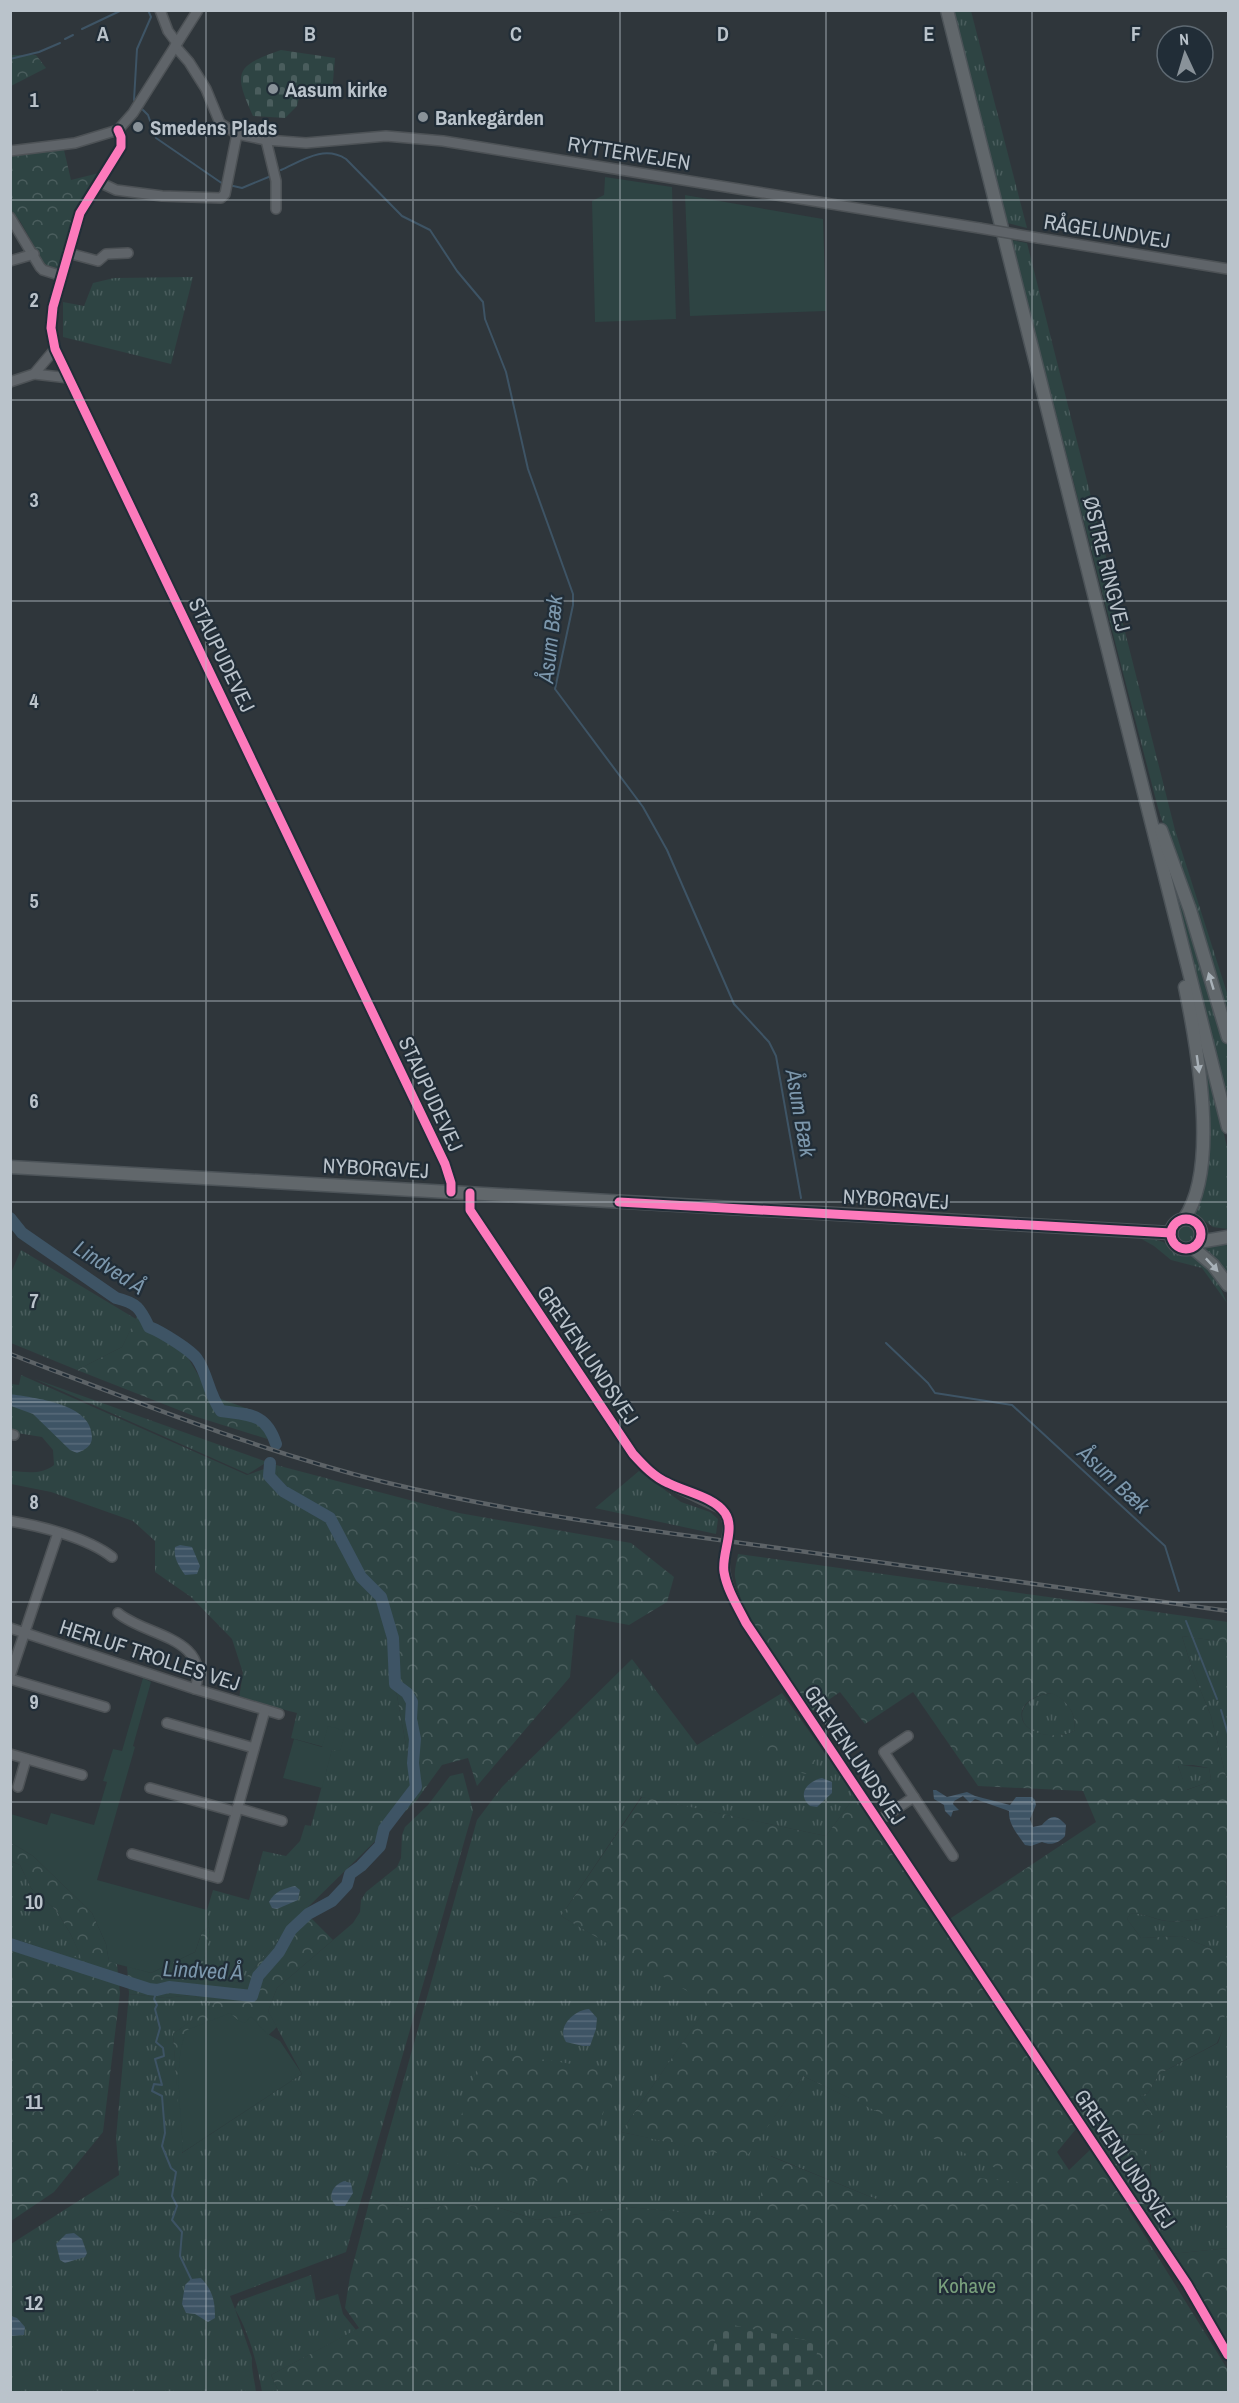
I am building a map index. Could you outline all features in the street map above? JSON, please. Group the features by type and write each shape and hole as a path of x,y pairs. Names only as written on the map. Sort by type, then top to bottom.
{"main road":[{"name":"ØSTRE RINGVEJ","path":"947,10 1228,1127"},
{"path":"1140,772 1190,910 1228,1037"},
{"path":"1172,903 1175,937 1193,1025 1202,1094 1201,1160 1195,1198 1184,1219 1173,1226 1171,1239 1180,1249 1228,1236"},
{"name":"NYBORGVEJ","path":"10,1167 1171,1233"},
{"path":"1184,1219 1228,1236"},
{"path":"1196,1245 1201,1238 1200,1227"},
{"path":"1196,1245 1228,1285"}],"street":[{"path":"99,182 116,190 162,196 216,199 221,198 227,185 237,134 220,123 206,89 168,31 160,10"},
{"path":"10,151 75,143 118,130 133,113 198,10"},
{"name":"STAUPUDEVEJ","path":"118,130 121,137 120,147 80,213 68,253 52,316 55,349 445,1164 451,1182 451,1192"},
{"name":"RYTTERVEJEN","path":"237,134 266,140 306,143 388,136 443,141 979,228"},
{"path":"266,140 276,181 276,209"},
{"path":"10,217 43,270 62,276"},
{"name":"RÅGELUNDVEJ","path":"979,228 1228,269"},
{"path":"68,253 98,261 106,254 128,253"},
{"path":"10,261 34,254"},
{"path":"34,374 55,349"},
{"path":"10,382 34,374 69,378"},
{"name":"GREVENLUNDSVEJ","path":"470,1193 470,1210 633,1454 649,1471 666,1482 720,1508 725,1513 729,1525 724,1573 730,1592 746,1623 1187,2284 1228,2355"},
{"path":"10,1521 58,1533 101,1549 112,1557"},
{"path":"58,1533 10,1678 105,1707"},
{"path":"118,1613 127,1621 167,1636 182,1647 193,1659 198,1670 199,1679 195,1689"},
{"name":"HERLUF TROLLES VEJ","path":"10,1629 279,1714"},
{"path":"132,1854 218,1878 265,1710"},
{"path":"167,1723 254,1748"},
{"name":"GREVENLUNDSVEJ","path":"908,1736 884,1752 953,1856"},
{"path":"10,1754 82,1775"},
{"path":"18,1787 26,1759"},
{"path":"150,1788 282,1821"},
{"name":"GREVENLUNDSVEJ","path":"878,1821 914,1797"}],"green space":[{"path":"952,11 971,11 1027,228 1004,222"},
{"path":"281,50 335,58 332,93 301,90 297,106 285,118 253,116 242,89 242,72 254,61"},
{"path":"11,55 36,55 46,68 11,86"},
{"path":"64,150 71,180 99,173 81,203 60,268 56,270 46,267 20,221 11,210 10,155"},
{"path":"605,177 672,187 676,319 595,322 592,201 604,195"},
{"path":"685,195 823,219 826,311 690,316"},
{"path":"1011,240 1027,243 1175,830 1228,996 1228,1022 1158,808"},
{"path":"193,277 171,364 63,337 63,302 84,306 93,283 114,278"},
{"path":"1174,888 1179,888 1228,1043 1228,1104"},
{"path":"1198,1027 1228,1151 1228,1229 1213,1227 1194,1213 1199,1198"},
{"path":"1186,1224 1193,1227 1196,1234 1193,1241 1186,1244 1179,1241 1176,1234 1179,1227"},
{"path":"1138,1237 1163,1242 1183,1256 1194,1255 1214,1273 1227,1303 1202,1268 1171,1260"},
{"path":"1228,1244 1228,1279 1203,1249"},
{"path":"21,1250 136,1319 122,1347 77,1370 11,1343 11,1273"},
{"path":"137,1316 187,1356 210,1395 257,1412 274,1441 194,1416 77,1370 122,1347"},
{"path":"21,1375 247,1475 276,1465 279,1482 330,1513 381,1607 416,1801 304,1911 241,1983 200,1976 210,1935 207,1910 213,1890 249,1900 263,1851 286,1856 300,1841 305,1825 311,1826 332,1749 291,1738 297,1713 239,1698 243,1673 232,1639 191,1597 155,1572 155,1541 133,1521 51,1492 11,1484 11,1471 39,1472 54,1465 53,1450 42,1437 11,1432 11,1384 19,1385"},
{"path":"35,1379 267,1462 248,1474"},
{"path":"276,1465 459,1513 631,1543 674,1577 667,1602 629,1625 576,1615 570,1677 477,1786 468,1758 442,1765 416,1801 381,1607 330,1513 279,1482"},
{"path":"639,1471 681,1502 710,1512 718,1519 716,1534 595,1508"},
{"path":"738,1554 1228,1622 1228,1657 1225,1642 1182,1636 1193,1672 1211,1716 1228,1785 1226,1906 1223,1914 1188,1921 1167,1921 1135,1914 1130,1914 1127,1919 1141,1938 1181,1936 1210,1948 1227,1959 1224,2027 1217,2043 1159,2074 1148,2093 1140,2096 1163,2130 1156,2135 1092,2134 948,1920 1096,1822 1083,1791 978,1786 913,1692 865,1724 840,1692 811,1712 777,1665 746,1612 735,1577","holes":["1051,1693 1062,1699 1069,1707 1074,1717 1075,1730 1060,1735 1043,1734 1032,1730 1025,1724 1022,1717 1023,1709 1028,1702 1037,1696","1193,1765 1209,1768 1211,1779 1187,1790 1178,1766"]},
{"path":"1182,1636 1226,1642 1228,1785 1211,1716 1193,1672"},
{"path":"632,1659 697,1745 782,1693 855,1796 826,1836 641,1797 561,1916 710,2003 621,2132 745,2158 803,2076 1030,2183 893,2206 771,2156 755,2220 628,2207 537,2220 494,2206 449,2205 416,2210 370,2199 477,1820 502,1787"},
{"path":"143,1678 151,1682 97,1880 207,1910 209,1927 202,1932 195,1952 151,1973 109,1962 106,1944 92,1913 33,1856 10,1842 11,1814 47,1825 51,1813 94,1825 107,1782 103,1781 113,1749 122,1751"},
{"path":"1052,1693 1070,1707 1074,1717 1075,1730 1067,1734 1043,1734 1032,1730 1025,1724 1022,1717 1023,1709 1029,1702 1038,1696"},
{"path":"328,1726 346,1731 340,1751 332,1750 322,1788 283,1778 294,1739 322,1747"},
{"path":"767,1736 773,1739 778,1747 777,1757 773,1761 764,1760 757,1746 762,1737"},
{"path":"806,1754 813,1757 816,1764 813,1771 806,1774 799,1771 796,1764 799,1757"},
{"path":"1178,1765 1209,1768 1211,1779 1186,1790"},
{"path":"463,1773 473,1811 346,2252 230,2296 252,2358 256,2392 11,2392 11,2244 119,2175 116,2138 129,1994 165,1998 192,1995 215,2004 173,2034 182,2153 302,2074 268,2011 277,1988 353,1923 360,1912 361,1900 366,1892 397,1867 401,1858 402,1835 405,1827 428,1805 450,1776"},
{"name":"Kohave","path":"855,1796 1076,2129 1057,2152 1069,2170 1091,2149 1228,2370 1228,2392 279,2392 271,2375 359,2328 345,2308 350,2276 370,2199 416,2210 449,2205 494,2206 537,2220 628,2207 755,2219 770,2156 893,2206 914,2172 1027,2183 803,2076 745,2159 621,2132 709,2004 561,1916 642,1797 826,1836"},
{"path":"1228,1838 1228,2248 1171,2254 1140,2207 1148,2200 1151,2165 1119,2145 1102,2149 1092,2134 1156,2135 1163,2131 1140,2096 1148,2093 1159,2074 1218,2043 1224,2026 1210,1948 1181,1936 1141,1938 1127,1919 1130,1914 1166,1921 1180,1921 1223,1914 1226,1906"},
{"path":"10,1842 33,1856 92,1913 106,1944 109,1961 117,1964 120,1993 103,2132 54,2192 11,2221 11,1938 82,1959 56,1910 31,1888 20,1865 11,1861"},
{"path":"10,1861 20,1865 31,1888 56,1910 83,1960 11,1938"},
{"path":"304,1911 333,1940 277,1988 268,2011 277,2027 204,2095 209,2135 181,2153 173,2034 214,2004 192,1995 165,1998 129,1994 127,1966 151,1973 195,1952 202,1932 209,1927 210,1935 200,1976 241,1983"},
{"path":"230,2013 245,2023 251,2016 266,2033 280,2041 302,2074 183,2152 179,2073 182,2042 187,2030"},
{"path":"483,2050 617,2071 578,2190 446,2161"},
{"path":"1129,2144 1144,2152 1150,2166 1151,2183 1148,2200 1140,2207 1102,2149"},
{"path":"1228,2248 1228,2345 1171,2254"},
{"path":"311,2275 316,2301 338,2294 343,2314 356,2330 271,2375 279,2392 262,2392 252,2349 235,2309 239,2301"},
{"path":"719,2322 819,2343 809,2392 704,2392"}],"water":[{"path":"10,1394 60,1404 83,1416 92,1437 89,1445 77,1453 70,1450 33,1414 11,1406"},
{"path":"180,1545 192,1547 200,1566 197,1574 185,1575 179,1565 175,1547"},
{"path":"822,1778 832,1782 832,1793 817,1807 810,1806 804,1793 808,1785"},
{"path":"933,1790 947,1797 967,1792 1010,1805 1016,1797 1032,1797 1036,1805 1030,1819 1033,1827 1042,1825 1054,1817 1066,1825 1065,1836 1055,1843 1042,1842 1031,1846 1025,1845 1012,1825 1009,1811 975,1799 970,1803 963,1796 954,1801 953,1804 959,1810 953,1811 951,1817 945,1811 944,1805 934,1799"},
{"path":"295,1886 300,1890 298,1900 277,1909 272,1908 269,1902 274,1895 283,1889"},
{"path":"589,2009 597,2018 590,2046 566,2042 563,2031 568,2020 578,2012"},
{"path":"344,2181 351,2183 353,2193 345,2206 336,2206 331,2195 334,2188"},
{"path":"74,2233 82,2239 87,2253 85,2257 65,2263 60,2260 56,2244 66,2234"},
{"path":"201,2278 211,2292 214,2301 215,2318 208,2322 195,2314 186,2313 182,2304 185,2285 191,2279"},
{"path":"11,2316 17,2318 25,2327 24,2335 11,2336"}],"waterway":[{"name":"Åsum Bæk","path":"82,29 122,10"},
{"name":"Åsum Bæk","path":"134,100 137,49 151,17 148,10"},
{"name":"Åsum Bæk","path":"65,39 73,35"},
{"name":"Åsum Bæk","path":"10,59 39,52 60,43"},
{"name":"Åsum Bæk","path":"143,110 148,115 156,138 223,184"},
{"name":"Åsum Bæk","path":"281,170 305,158 322,154 330,153 346,159 402,216 430,230 457,271 483,302 485,319 506,372 528,469 573,594 573,605 555,689 643,807 667,850 734,1004 769,1042 776,1056 801,1198"},
{"name":"Åsum Bæk","path":"229,185 242,188 271,176"},
{"name":"Lindved Å","path":"10,1218 22,1233 116,1298 133,1304 149,1327 189,1351 201,1365 213,1398 221,1411 256,1417 267,1426 276,1444"},
{"name":"Åsum Bæk","path":"886,1343 928,1383 935,1393 1012,1405 1165,1546 1179,1591"},
{"name":"Lindved Å","path":"10,1944 149,1989 169,1987 252,1996 258,1976 279,1952 291,1930 308,1914 332,1901 347,1885 350,1874 380,1846 384,1829 416,1787 413,1763 415,1739 411,1719 412,1702 407,1693 395,1684 393,1638 381,1597 361,1577 330,1518 283,1491 269,1476 270,1463"},
{"name":"Åsum Bæk","path":"1186,1621 1217,1699"},
{"name":"Åsum Bæk","path":"1221,1710 1228,1734"},
{"path":"157,1990 154,1999 160,2028 156,2042 163,2048 164,2056 155,2059 162,2085 154,2084 152,2091 162,2096 165,2133 162,2146 171,2168 176,2172 172,2196 177,2206 172,2220 182,2232 180,2256 191,2279"}],"railway":[{"path":"10,1354 242,1440 336,1469 430,1493 616,1526 1228,1611"}],"cycle path":[{"path":"118,130 121,147 80,213 53,307 51,328 55,349 445,1164 451,1183 451,1192"},
{"path":"470,1193 470,1210 633,1454 658,1478 707,1499 725,1513 729,1526 724,1557 725,1579 746,1623 1187,2284 1228,2355"},
{"path":"619,1202 1171,1233"},
{"path":"1186,1219 1197,1223 1201,1234 1197,1245 1186,1249 1175,1245 1171,1234 1175,1223 1186,1219"}],"place":[{"name":"Aasum kirke","path":"273,89"},
{"name":"Bankegården","path":"423,117"},
{"name":"Smedens Plads","path":"138,127"}]}
